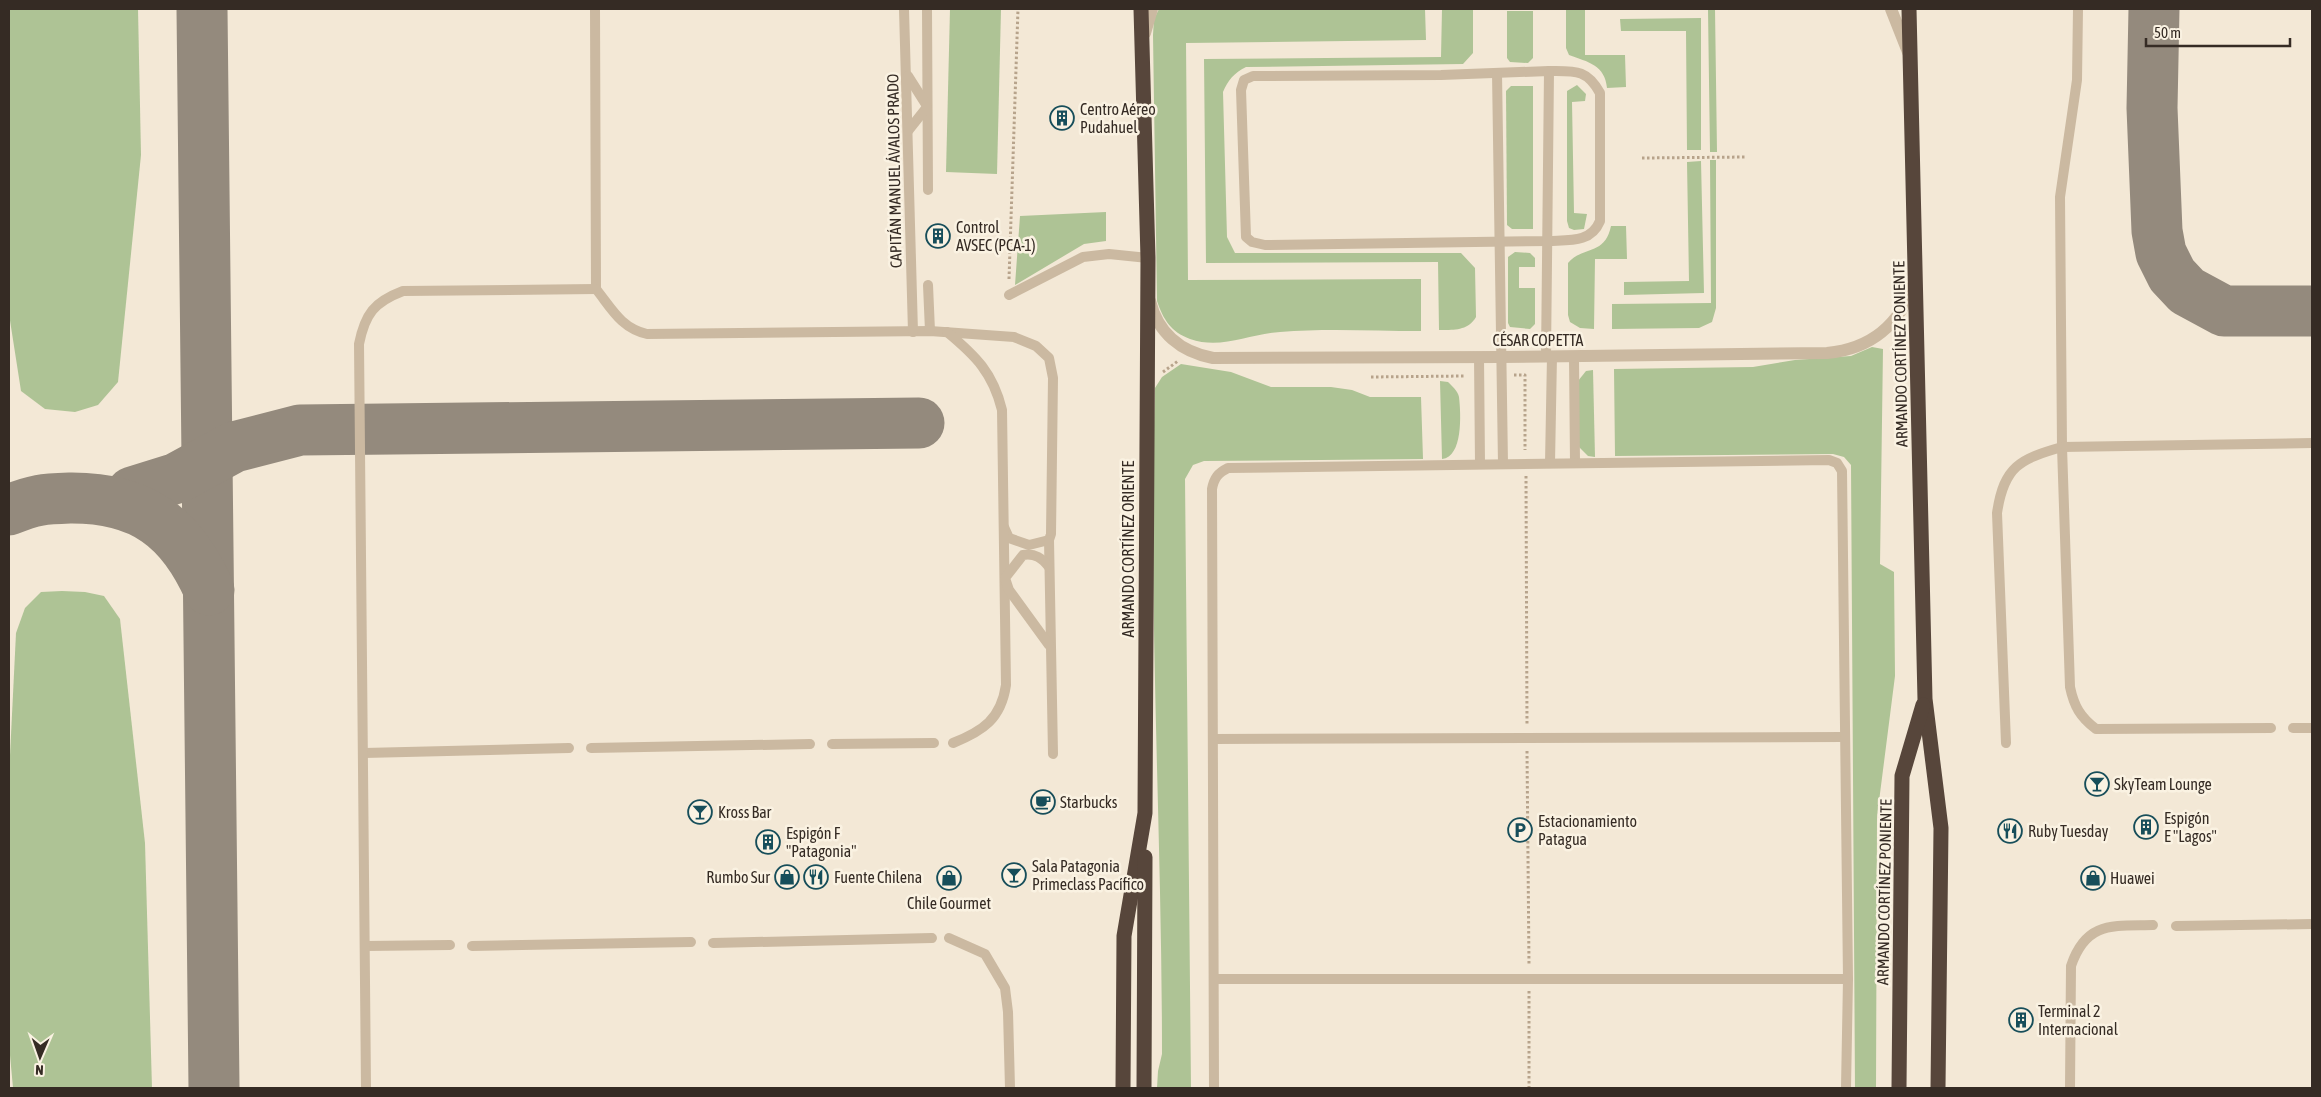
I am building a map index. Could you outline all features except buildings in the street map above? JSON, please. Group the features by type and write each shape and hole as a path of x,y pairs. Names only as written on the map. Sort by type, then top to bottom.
{"highway":[{"name":"ARMANDO CORTÍNEZ ORIENTE","path":"1123,1088 1124,936 1145,813 1148,258 1141,9"},
{"name":"ARMANDO CORTÍNEZ PONIENTE","path":"1909,9 1908,52 1916,269 1925,698 1941,828 1938,1088"},
{"name":"ARMANDO CORTÍNEZ PONIENTE","path":"1899,1088 1902,776 1925,698"},
{"path":"1144,1088 1145,813"}],"street":[{"path":"1142,51 1145,30 1152,9"},
{"path":"1891,9 1908,52"},
{"name":"CÉSAR COPETTA","path":"1148,294 1151,307 1164,331 1173,341 1191,353 1225,358 1501,357 1842,351 1871,340 1894,321 1910,297 1916,269"}],"lane":[{"path":"595,9 596,289 622,323 633,331 647,334 948,332 1014,337 1036,346 1048,358 1053,378 1052,528 1049,540 1049,567 1054,754"},
{"name":"CAPITÁN MANUEL ÁVALOS PRADO","path":"904,9 913,332"},
{"name":"CAPITÁN MANUEL ÁVALOS PRADO","path":"927,9 928,190"},
{"path":"2078,9 2077,80 2060,197 2062,447 2070,687 2073,703 2078,712 2096,729 2271,728"},
{"path":"1549,71 1550,463"},
{"path":"1549,71 1573,71 1588,77 1595,83 1600,94 1600,222 1596,230 1583,239 1281,245 1252,242 1246,238 1241,90 1244,80 1253,76 1549,71"},
{"path":"1496,73 1503,464"},
{"path":"907,75 927,107 908,131"},
{"path":"1009,295 1083,257 1109,254 1148,258"},
{"path":"928,285 930,332"},
{"path":"366,1088 364,753 358,344 362,327 372,309 386,297 403,291 596,289"},
{"path":"948,332 982,363 998,394 1002,410 1005,578 1006,685 1004,697 1000,709 982,729 953,743"},
{"path":"1574,356 1575,462"},
{"path":"1479,357 1480,464"},
{"path":"2006,743 1997,513 2000,494 2008,476 2015,467 2030,456 2062,447 2312,443"},
{"path":"1214,1088 1212,489 1214,479 1221,471 1228,468 1829,460 1837,463 1842,471 1843,736 1848,979 1846,1088"},
{"path":"1004,526 1009,538 1020,544 1040,544 1049,540"},
{"path":"1005,578 1023,555 1031,554 1043,559 1049,567"},
{"path":"1005,578 1009,590 1050,646"},
{"path":"2293,728 2312,728"},
{"path":"1214,739 1843,736"},
{"path":"832,744 934,743"},
{"path":"591,748 810,744"},
{"path":"364,753 568,748"},
{"path":"2176,926 2312,924"},
{"path":"2070,1088 2071,966 2076,952 2083,940 2096,931 2107,927 2153,926"},
{"path":"713,942 932,938"},
{"path":"949,938 985,954 1005,988 1008,1012 1010,1088"},
{"path":"472,946 691,942"},
{"path":"366,946 450,946"},
{"path":"1214,978 1848,979"}],"path":[{"path":"1009,295 1018,9"},
{"path":"1642,158 1746,157"},
{"path":"1147,393 1156,378 1191,353"},
{"path":"1502,375 1525,375 1529,1088"},
{"path":"1371,376 1480,376"}],"green space":[{"path":"9,9 138,9 141,155 118,382 98,405 75,412 45,409 21,391 9,314"},
{"path":"950,9 1001,9 997,174 946,172"},
{"path":"1159,9 1425,9 1426,40 1186,43 1188,280 1421,279 1421,331 1297,331 1269,333 1213,343 1190,339 1173,329 1162,314 1157,301 1153,35 1154,19"},
{"path":"1442,9 1473,9 1473,53 1463,64 1246,67 1232,77 1223,92 1227,237 1235,253 1461,253 1475,268 1476,317 1473,322 1460,329 1439,330 1438,262 1206,263 1204,59 1441,57"},
{"path":"1566,9 1585,9 1585,55 1625,55 1626,87 1607,88 1606,80 1599,69 1589,62 1569,55 1566,48"},
{"path":"1601,9 1715,9 1717,152 1710,152 1708,10"},
{"path":"1507,11 1533,11 1533,58 1528,63 1510,62 1507,58"},
{"path":"1701,18 1701,150 1687,150 1686,31 1621,31 1620,19"},
{"path":"1577,85 1586,94 1585,101 1572,102 1574,213 1587,214 1584,229 1574,230 1569,228 1567,221 1567,91"},
{"path":"1511,86 1533,86 1533,229 1512,229 1507,225 1506,91"},
{"path":"1710,160 1716,160 1716,308 1712,322 1699,328 1612,329 1612,304 1711,303"},
{"path":"1701,161 1704,293 1624,295 1624,282 1689,281 1687,162"},
{"path":"1106,212 1106,241 1084,244 1015,285 1020,216"},
{"path":"1611,226 1626,226 1627,259 1595,259 1594,329 1580,328 1570,322 1568,315 1568,263 1580,254 1604,242"},
{"path":"1515,252 1530,253 1535,258 1535,267 1519,267 1519,288 1535,288 1535,324 1530,329 1510,327 1508,323 1508,257"},
{"path":"1872,347 1883,349 1880,564 1894,572 1895,676 1877,817 1876,1088 1855,1088 1851,465 1844,457 1833,454 1615,456 1614,369 1753,367 1795,360 1851,356"},
{"path":"1181,364 1231,372 1271,387 1331,387 1352,390 1370,397 1421,397 1423,459 1204,461 1193,465 1185,479 1191,1088 1157,1088 1162,1054 1153,554 1155,388 1162,377"},
{"path":"1593,370 1595,457 1588,456 1579,447 1578,381 1586,371"},
{"path":"1440,381 1448,382 1455,389 1459,397 1460,414 1459,434 1454,451 1442,459"},
{"path":"41,592 85,592 104,596 120,619 145,843 152,1088 13,1088 9,1044 9,776 16,633 25,608"}],"taxiway":[{"path":"202,9 214,1088"},
{"path":"2154,9 2152,108 2157,231 2161,253 2172,275 2187,291 2224,311 2312,311"},
{"path":"132,492 177,478 234,447 300,430 919,423"},
{"path":"9,510 40,500 72,498 97,499 139,510 156,520 172,533 186,549 209,590"}],"place":[{"name":"Centro Aéreo Pudahuel","path":"1062,118"},
{"name":"Control AVSEC (PCA-1)","path":"938,236"},
{"name":"SkyTeam Lounge","path":"2097,784"},
{"name":"Starbucks","path":"1043,802"},
{"name":"Kross Bar","path":"700,812"},
{"name":"Espigón E \"Lagos\"","path":"2146,827"},
{"name":"Estacionamiento Patagua","path":"1520,830"},
{"name":"Ruby Tuesday","path":"2010,831"},
{"name":"Espigón F \"Patagonia\"","path":"768,842"},
{"name":"Sala Patagonia Primeclass Pacífico","path":"1014,875"},
{"name":"Rumbo Sur","path":"787,877"},
{"name":"Fuente Chilena","path":"816,877"},
{"name":"Chile Gourmet","path":"949,878"},
{"name":"Huawei","path":"2093,878"},
{"name":"Terminal 2 Internacional","path":"2021,1020"}]}
